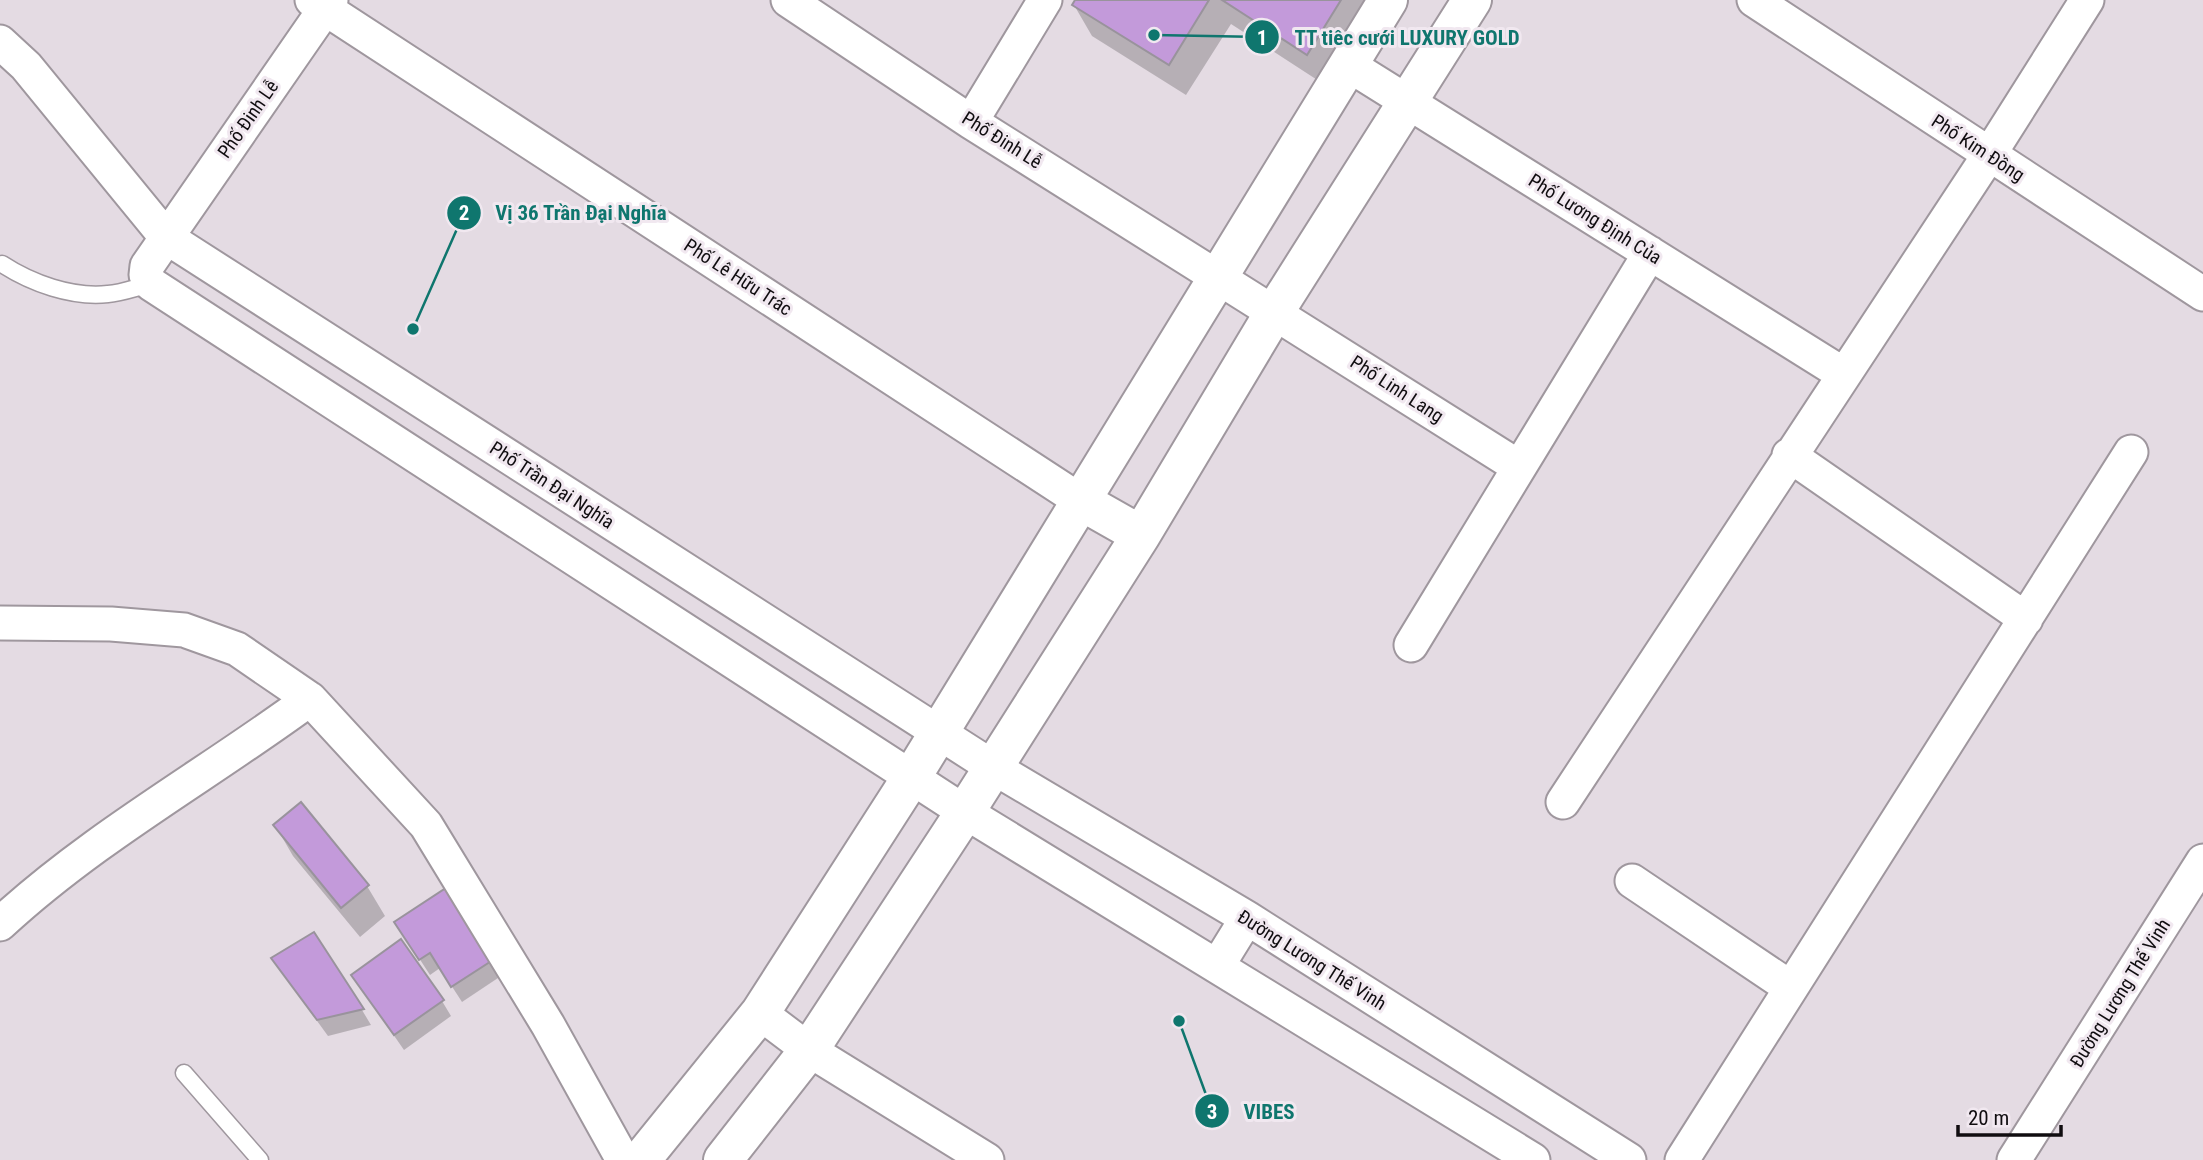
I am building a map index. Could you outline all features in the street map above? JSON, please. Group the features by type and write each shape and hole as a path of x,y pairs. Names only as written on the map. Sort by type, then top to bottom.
{"street":[{"name":"Phố Đinh Lễ","path":"788,0 971,122 1275,311"},
{"path":"971,122 1045,0"},
{"path":"641,1160 760,1013 911,778 1388,0"},
{"path":"723,1160 810,1050 964,812 1141,535 1275,311 1472,0"},
{"name":"Phố Kim Đồng","path":"1754,0 2203,294"},
{"path":"1563,803 1789,455 1989,155 2087,0"},
{"name":"Phố Đinh Lễ","path":"151,284 146,275 147,266 323,3"},
{"name":"Phố Lê Hữu Trác","path":"323,3 1081,501"},
{"name":"Phố Trần Đại Nghĩa","path":"0,42 26,66 166,237 991,766"},
{"name":"Phố Lương Định Của","path":"1347,64 1843,374"},
{"path":"1411,645 1650,253"},
{"path":"151,284 964,812 1219,965 1533,1160"},
{"name":"Phố Linh Lang","path":"1275,311 1519,467"},
{"path":"1682,1160 2131,452"},
{"path":"1789,455 2026,619"},
{"path":"1081,501 1141,535"},
{"path":"0,623 111,624 184,630 237,649 310,699 426,825 548,1025 623,1160"},
{"path":"0,924 42,885 125,823 250,743 310,699"},
{"name":"Đường Lương Thế Vinh","path":"991,766 1247,918 1629,1160"},
{"name":"Đường Lương Thế Vinh","path":"2014,1160 2203,861"},
{"path":"1632,881 1791,988"},
{"path":"1219,965 1247,918"},
{"path":"760,1013 810,1050 987,1160"}],"lane":[{"path":"2,264 23,277 84,294 109,294 151,284"},
{"path":"184,1073 260,1160"}],"building":[{"path":"1075,0 1209,0 1169,65 1072,5"},
{"path":"1222,0 1341,0 1307,55"},
{"path":"301,802 369,885 341,908 273,825"},
{"path":"449,886 496,958 451,987 430,953 419,960 394,922"},
{"path":"314,932 364,1009 317,1020 271,958"},
{"path":"401,939 444,1000 394,1035 351,975"}],"place":[{"name":"TT tiêc cưới LUXURY GOLD","path":"1154,35"},
{"name":"Vị 36 Trần Đại Nghĩa","path":"413,329"},
{"name":"VIBES","path":"1179,1021"}]}
